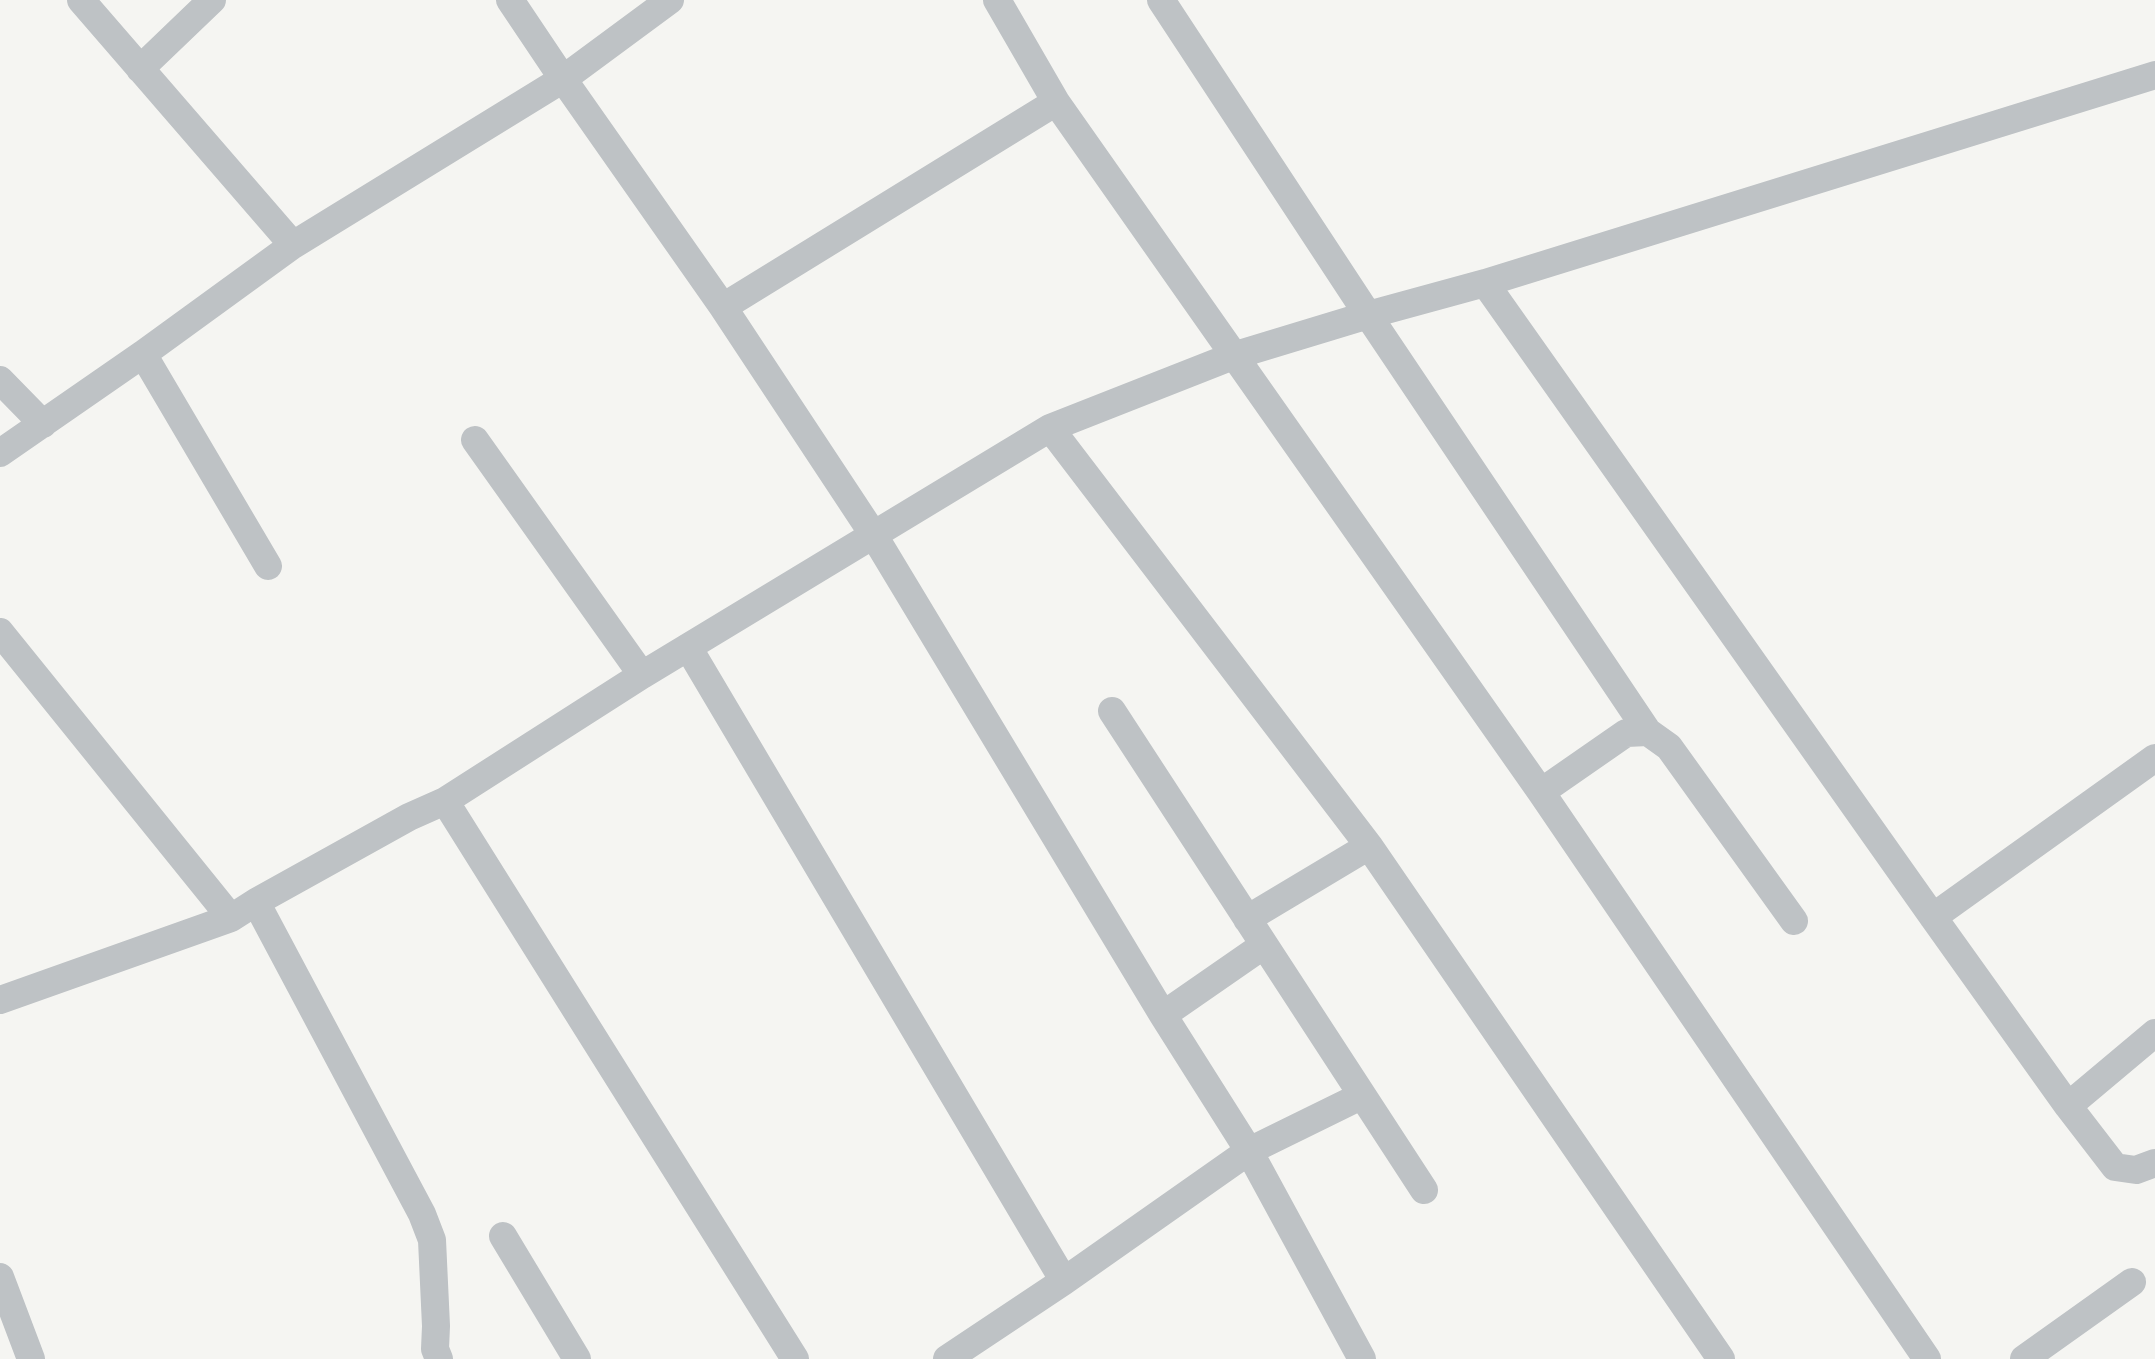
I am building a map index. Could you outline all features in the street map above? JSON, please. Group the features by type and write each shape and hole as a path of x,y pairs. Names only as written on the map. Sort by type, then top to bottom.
{"street":[{"path":"81,0 292,245"},
{"path":"140,69 212,0"},
{"path":"510,0 562,80 723,308 873,534 1163,1015 1249,1150 1362,1359"},
{"path":"0,453 143,354 292,245 562,80 670,0"},
{"path":"997,0 1056,102 1541,792 1927,1359"},
{"path":"1162,0 1368,315 1648,732 1669,746 1794,921"},
{"path":"0,1000 231,918 256,902 409,817 446,801 642,675 1050,428 1233,356 1368,315 1485,284 2155,76"},
{"path":"723,308 1056,102"},
{"path":"1485,284 2068,1106 2115,1167 2136,1170 2155,1163"},
{"path":"143,354 268,566"},
{"path":"0,380 43,424"},
{"path":"1050,428 1369,846 1721,1359"},
{"path":"475,440 642,675"},
{"path":"0,632 231,918"},
{"path":"688,647 1064,1281"},
{"path":"1112,711 1424,1190"},
{"path":"1541,792 1626,733 1648,732"},
{"path":"1933,917 2155,758"},
{"path":"446,801 795,1359"},
{"path":"1248,919 1369,846"},
{"path":"256,902 422,1214 432,1240 436,1326 435,1349 439,1359"},
{"path":"1163,1015 1264,945"},
{"path":"2068,1106 2155,1033"},
{"path":"948,1359 1064,1281 1249,1150 1362,1096"},
{"path":"503,1236 577,1359"},
{"path":"0,1277 31,1359"},
{"path":"2024,1359 2132,1282"}]}
